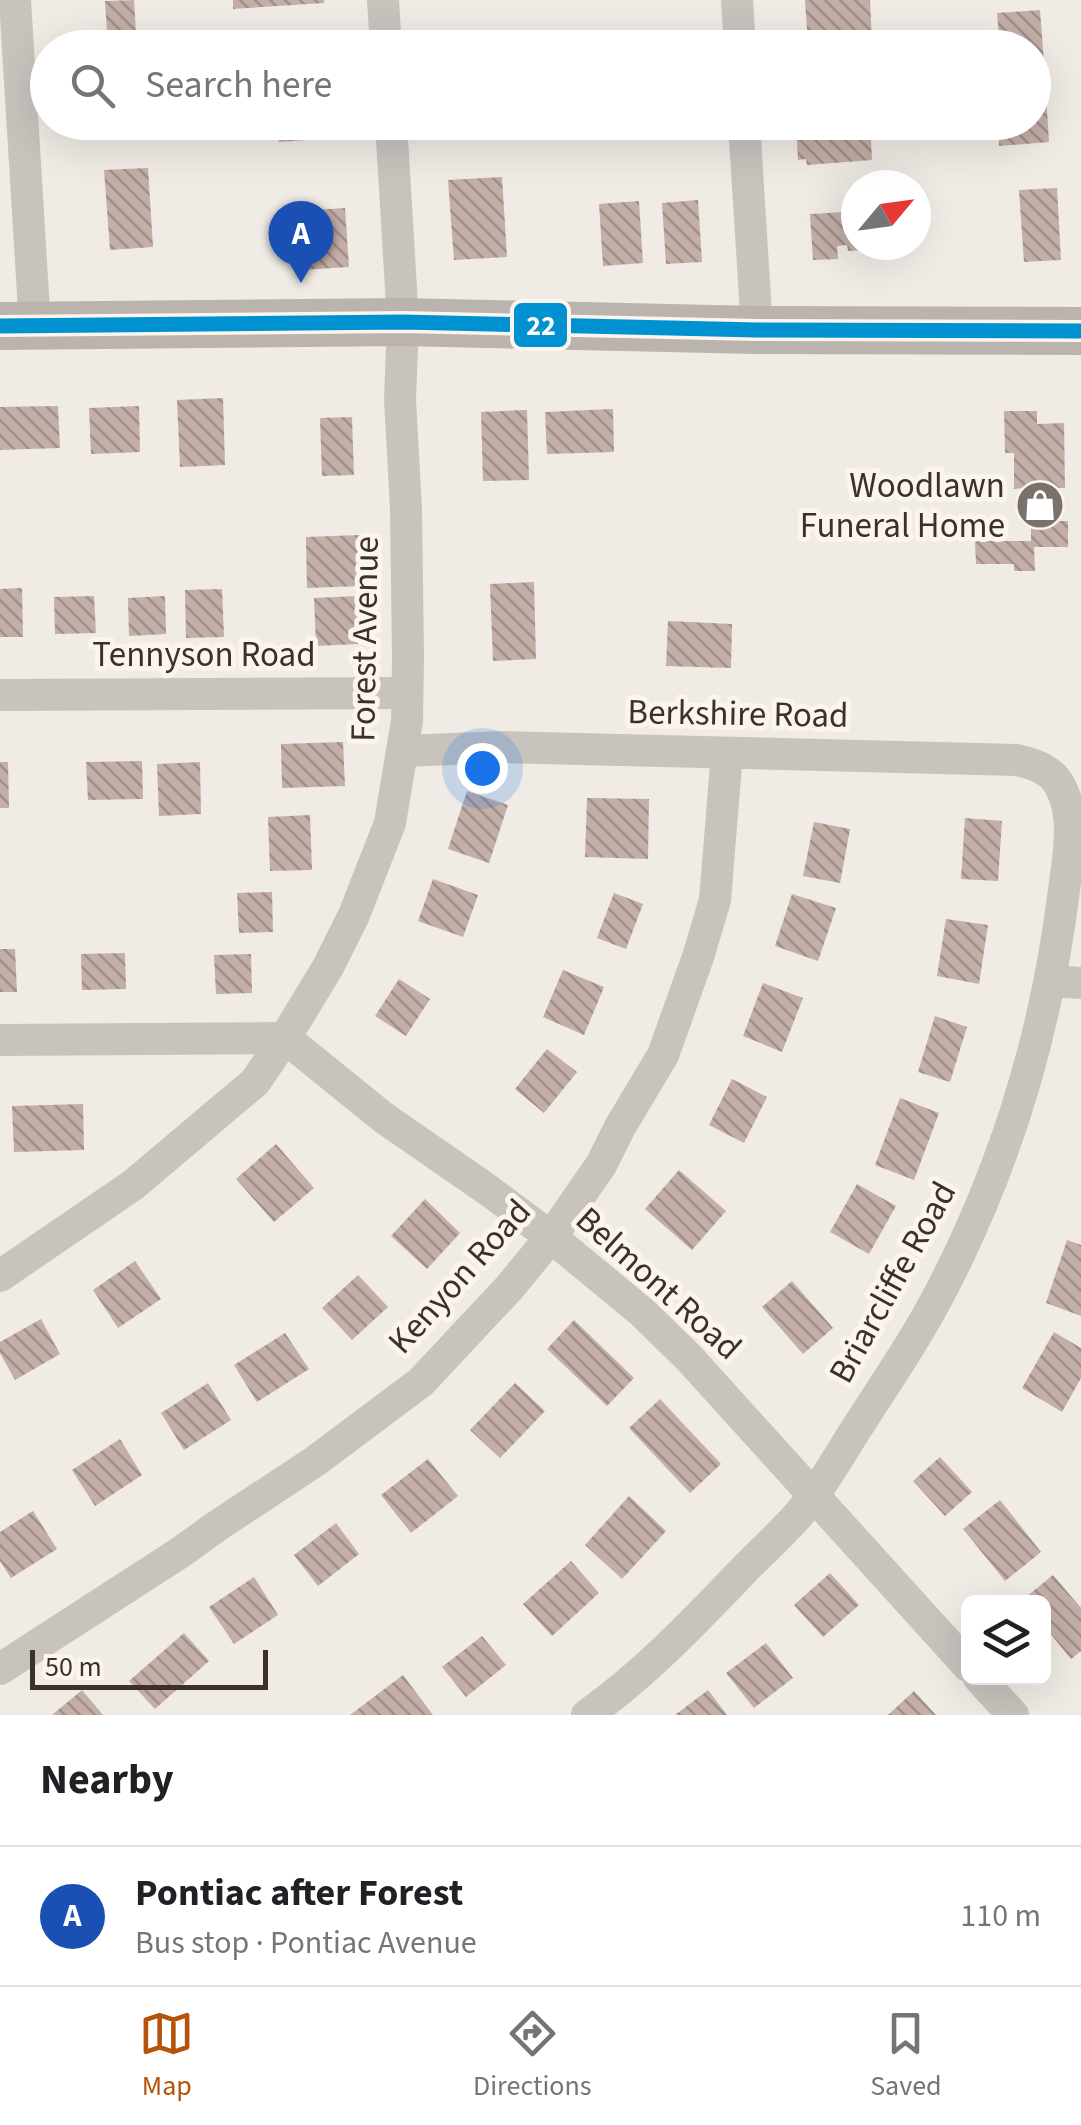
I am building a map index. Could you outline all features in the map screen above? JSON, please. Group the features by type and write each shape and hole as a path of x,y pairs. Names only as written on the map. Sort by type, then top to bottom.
{"main road":[{"path":"18,327 403,322 757,330 1081,331"}],"street":[{"path":"15,0 18,327"},
{"path":"383,0 385,30"},
{"path":"737,0 739,30"},
{"name":"Forest Avenue","path":"0,1276 132,1185 255,1082 328,967 354,915 390,823 407,693 406,509 400,399 403,322 392,140"},
{"path":"745,140 757,330"},
{"name":"Tennyson Road","path":"0,695 407,693"},
{"name":"Berkshire Road","path":"402,750 502,747 1017,760 1038,765 1052,774 1061,787"},
{"name":"Kenyon Road","path":"0,1669 314,1462 420,1382 509,1288 551,1237 600,1165 663,1055 714,900 727,753"},
{"name":"Briarcliffe Road","path":"588,1715 624,1689 699,1617 814,1496 943,1288 992,1181 1032,1060 1066,982 1059,935 1069,850 1068,807 1061,787"},
{"path":"0,1040 285,1038"},
{"name":"Belmont Road","path":"285,1038 384,1118 551,1237 644,1313 961,1658"},
{"path":"985,1685 1013,1715"}],"building":[{"path":"134,0 136,30 107,30 105,1"},
{"path":"233,0 324,0 324,3 233,9"},
{"path":"805,0 870,0 871,30 807,30"},
{"path":"1040,10 1042,30 998,30 997,13"},
{"path":"797,140 871,140 872,160 807,165 806,159 798,160"},
{"path":"999,140 1049,140 1049,142 999,146"},
{"path":"148,168 153,247 110,250 104,170"},
{"path":"502,177 507,257 454,260 448,180"},
{"path":"1057,188 1061,260 1024,262 1019,190"},
{"path":"698,200 702,262 666,264 662,203"},
{"path":"639,201 643,263 603,266 599,204"},
{"path":"345,208 349,267 301,270 297,211"},
{"path":"841,212 838,259 813,260 810,214"},
{"path":"223,398 225,465 180,467 177,400"},
{"path":"58,406 60,448 0,450 0,407"},
{"path":"139,406 140,452 91,454 89,408"},
{"path":"613,409 614,452 547,454 545,412"},
{"path":"527,410 529,480 483,481 481,412"},
{"name":"Woodlawn Funeral Home","path":"1004,411 1037,411 1037,424 1064,423 1065,488 1055,488 1055,521 1068,521 1068,547 1034,547 1035,571 1014,571 1014,564 976,564 975,541 1031,541 1031,522 1025,522 1025,488 1014,489 1014,453 1005,453"},
{"path":"352,417 354,475 322,476 320,418"},
{"path":"360,535 362,586 307,588 306,537"},
{"path":"534,582 536,659 493,661 490,584"},
{"path":"22,588 23,637 0,637 0,589"},
{"path":"222,589 224,637 186,638 185,590"},
{"path":"94,596 96,633 55,634 54,597"},
{"path":"165,596 166,634 129,636 128,598"},
{"path":"357,596 358,644 316,646 314,598"},
{"path":"668,621 732,624 731,668 666,666"},
{"path":"343,742 345,786 282,788 281,744"},
{"path":"142,761 143,799 88,800 86,762"},
{"path":"0,762 8,762 9,808 0,808"},
{"path":"200,762 201,814 159,816 157,764"},
{"path":"467,791 508,805 489,863 448,849"},
{"path":"587,798 649,799 648,859 585,857"},
{"path":"310,815 312,870 270,871 268,817"},
{"path":"965,818 1002,821 998,881 961,879"},
{"path":"814,822 850,829 840,883 803,876"},
{"path":"433,879 478,895 463,937 418,921"},
{"path":"272,892 273,932 239,933 237,893"},
{"path":"614,893 643,904 626,949 597,938"},
{"path":"792,894 836,908 818,961 775,946"},
{"path":"946,919 988,925 979,984 937,976"},
{"path":"0,949 15,949 17,992 0,992"},
{"path":"125,953 126,989 82,990 81,954"},
{"path":"251,954 252,993 216,994 214,955"},
{"path":"563,970 604,987 584,1035 543,1017"},
{"path":"399,979 430,999 406,1036 375,1016"},
{"path":"763,983 803,998 782,1052 743,1036"},
{"path":"935,1016 967,1027 950,1082 918,1072"},
{"path":"547,1049 577,1072 544,1113 515,1089"},
{"path":"732,1079 767,1097 744,1143 709,1125"},
{"path":"900,1098 939,1113 914,1180 875,1165"},
{"path":"83,1104 84,1150 14,1152 12,1106"},
{"path":"276,1144 314,1188 274,1222 236,1179"},
{"path":"679,1170 726,1211 692,1250 645,1209"},
{"path":"857,1184 896,1206 869,1254 830,1232"},
{"path":"425,1199 460,1233 427,1269 391,1236"},
{"path":"1067,1240 1081,1245 1081,1316 1046,1303"},
{"path":"135,1261 161,1299 118,1328 93,1290"},
{"path":"358,1275 388,1307 352,1340 322,1308"},
{"path":"792,1281 833,1328 803,1354 762,1307"},
{"path":"41,1319 60,1354 15,1380 0,1353 0,1342"},
{"path":"574,1320 634,1378 607,1406 547,1349"},
{"path":"1054,1332 1081,1348 1081,1378 1062,1412 1022,1388"},
{"path":"285,1333 309,1369 257,1402 234,1365"},
{"path":"208,1383 231,1420 184,1450 161,1413"},
{"path":"515,1383 545,1411 500,1458 470,1430"},
{"path":"660,1399 721,1464 690,1493 629,1428"},
{"path":"120,1439 142,1475 95,1506 72,1470"},
{"path":"940,1457 972,1492 945,1516 913,1481"},
{"path":"428,1459 458,1496 411,1533 381,1495"},
{"path":"629,1496 666,1531 622,1579 585,1545"},
{"path":"1000,1500 1041,1552 1005,1581 963,1529"},
{"path":"33,1511 57,1549 11,1578 0,1561 0,1532"},
{"path":"336,1523 359,1554 318,1586 294,1555"},
{"path":"571,1561 599,1593 552,1636 523,1604"},
{"path":"830,1573 859,1605 823,1637 794,1605"},
{"path":"1053,1575 1081,1608 1081,1651 1071,1659 1051,1635 1051,1595 1029,1595"},
{"path":"254,1577 278,1615 234,1644 209,1607"},
{"path":"184,1633 209,1661 155,1709 129,1681"},
{"path":"482,1636 506,1665 466,1697 442,1667"},
{"path":"766,1643 793,1678 754,1708 726,1673"},
{"path":"403,1675 433,1715 350,1715"},
{"path":"82,1690 103,1715 52,1715"},
{"path":"708,1690 727,1715 675,1715"},
{"path":"914,1691 936,1715 888,1715"}],"transit line":[{"name":"22","path":"0,326 403,322 757,330 1081,331"}],"place":[{"name":"Pontiac after Forest","path":"301,283"},
{"name":"Woodlawn Funeral Home","path":"1040,505"}]}
